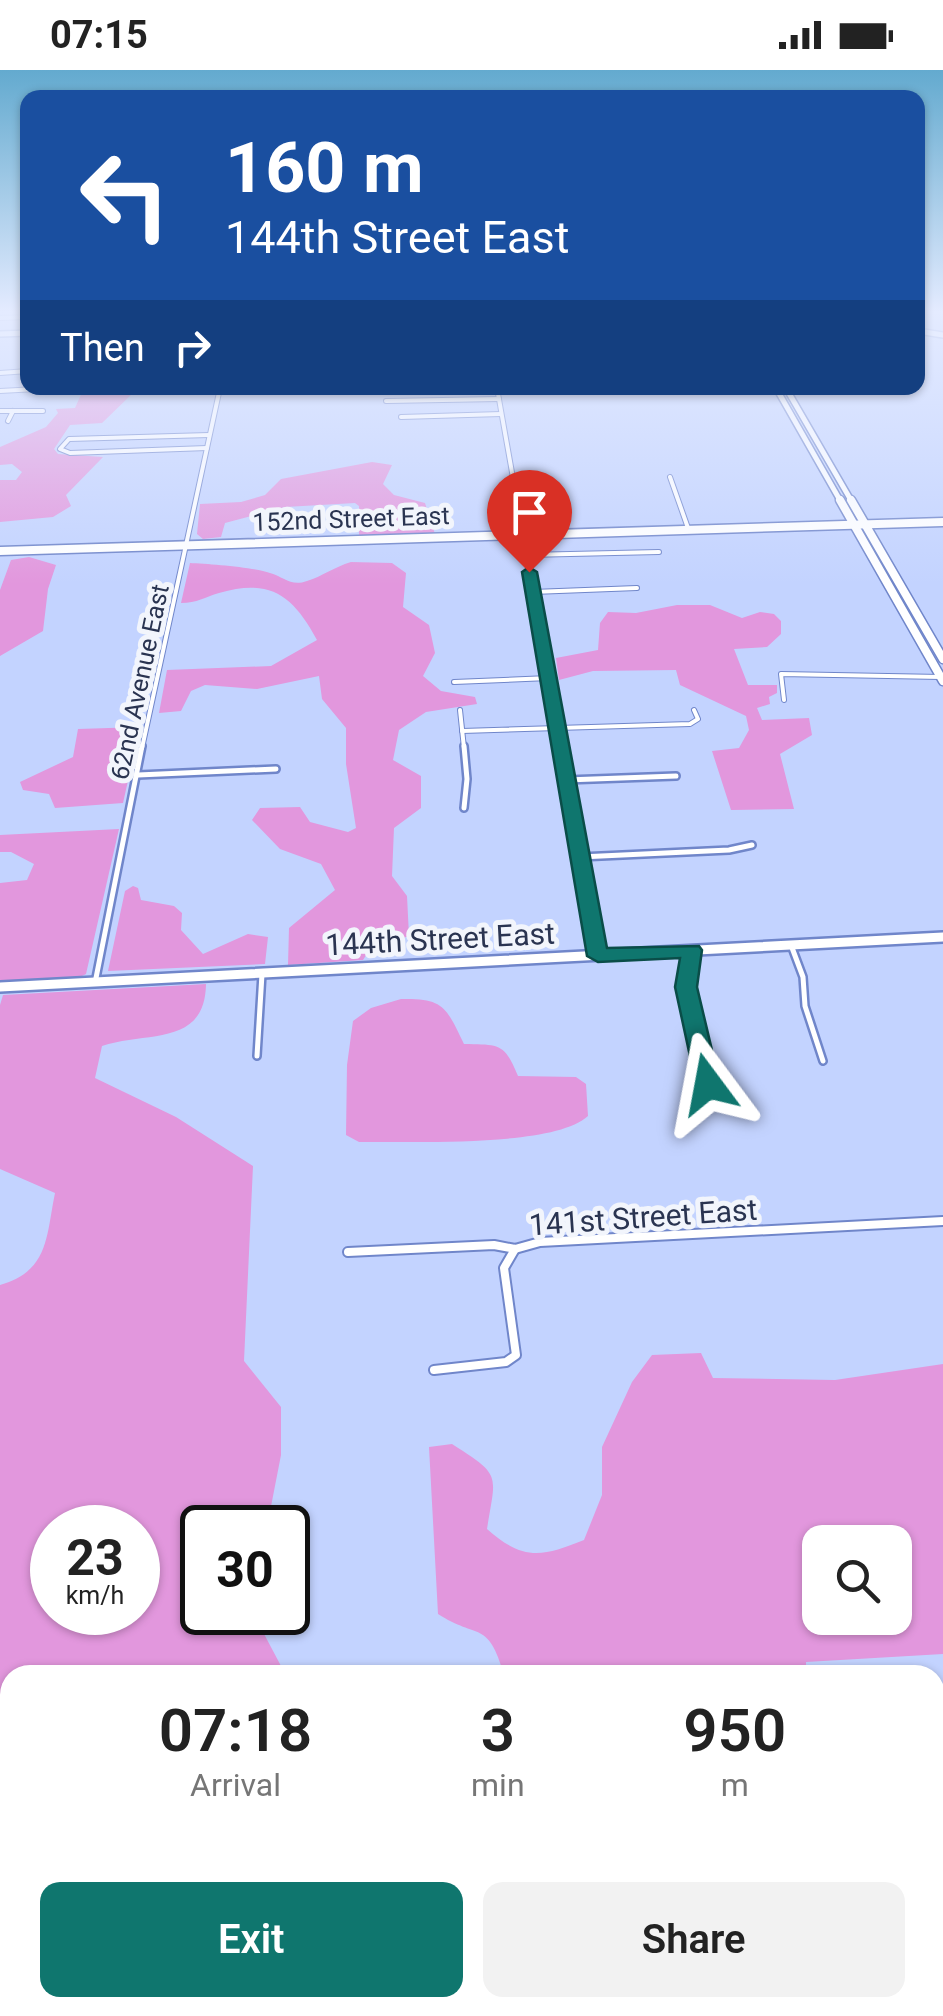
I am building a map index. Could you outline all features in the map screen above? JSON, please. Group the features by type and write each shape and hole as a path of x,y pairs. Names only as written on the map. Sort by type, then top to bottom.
{"street":[{"name":"62nd Avenue East","path":"95,983 217,402"},
{"path":"499,402 598,956"},
{"path":"785,402 943,661"},
{"path":"794,402 942,679"},
{"path":"8,421 12,410"},
{"path":"0,411 44,412"},
{"path":"401,417 501,414"},
{"path":"207,448 70,453 60,449 65,440 209,435"},
{"path":"670,477 688,528"},
{"name":"152nd Street East","path":"0,551 943,522"},
{"path":"526,555 659,552"},
{"path":"533,592 637,588"},
{"path":"924,648 943,661"},
{"path":"784,700 781,674 942,679"},
{"path":"454,682 549,678"},
{"path":"460,710 467,779 464,808"},
{"path":"462,730 690,724 698,719 694,710"},
{"path":"138,775 276,770"},
{"path":"566,780 676,776"},
{"path":"580,856 729,850 752,844"},
{"name":"144th Street East","path":"0,987 943,936"},
{"path":"791,945 803,977 805,1006 823,1061"},
{"path":"692,950 686,987 708,1084"},
{"path":"256,1056 262,974"},
{"name":"141st Street East","path":"348,1252 494,1245 515,1249 540,1242 943,1220"},
{"path":"434,1370 506,1362 516,1355 504,1268 515,1249"}],"shaded area":[{"path":"78,402 124,402 102,423 70,425 54,449 58,454 103,457 66,495 71,506 53,517 0,522 0,480 16,480 22,472 12,464 0,465 0,447 46,427 58,413 56,409 75,408"},
{"path":"372,462 392,465 383,484 394,495 425,503 435,534 359,536 359,506 355,503 285,507 225,523 221,537 203,539 197,534 200,504 241,502 265,495 281,479"},
{"path":"29,557 56,565 48,589 43,631 0,656 0,590 11,560"},
{"path":"351,562 392,563 406,573 403,607 429,625 435,653 423,676 441,691 475,697 477,704 426,712 399,730 393,760 421,776 421,808 394,828 392,876 407,896 409,936 370,949 363,960 288,965 289,928 335,890 321,864 280,849 252,820 260,808 300,807 310,822 348,832 356,828 346,764 346,728 322,699 319,676 257,689 205,685 191,691 181,711 159,713 167,670 271,666 317,640 289,602 267,590 237,589 181,603 190,563 253,569 301,583"},
{"path":"677,605 710,605 742,618 760,612 774,614 781,621 781,634 767,647 734,649 748,685 777,685 777,693 769,697 770,704 757,708 762,720 809,718 812,735 780,754 794,809 731,810 712,751 739,748 749,730 746,716 680,685 676,670 593,671 559,680 556,658 598,650 600,623 608,612 636,613"},
{"path":"140,727 123,803 55,808 49,794 23,790 20,782 73,757 78,729"},
{"path":"119,829 86,974 0,981 0,883 27,880 34,864 11,852 0,852 0,835"},
{"path":"133,886 138,888 141,900 174,906 182,913 181,930 203,954 248,934 268,937 265,964 108,971 125,891"},
{"path":"206,984 203,1004 196,1018 185,1027 102,1046 95,1078 176,1117 253,1166 244,1361 281,1407 281,1455 271,1505 180,1505 180,1635 265,1635 280,1665 0,1665 0,1285 16,1279 37,1261 47,1238 55,1193 0,1169 3,995"},
{"path":"401,999 426,1000 442,1007 464,1044 499,1048 509,1057 518,1076 576,1077 586,1084 588,1116 570,1126 514,1138 359,1142 346,1135 347,1065 353,1021 371,1008"},
{"path":"701,1353 713,1378 835,1380 943,1364 943,1654 806,1665 501,1665 487,1638 438,1614 429,1447 452,1444 487,1470 493,1486 487,1529 511,1547 533,1553 584,1540 602,1495 602,1447 632,1382 652,1355"}],"route":[{"path":"529,572 598,956 692,950 686,987 708,1084"}]}
